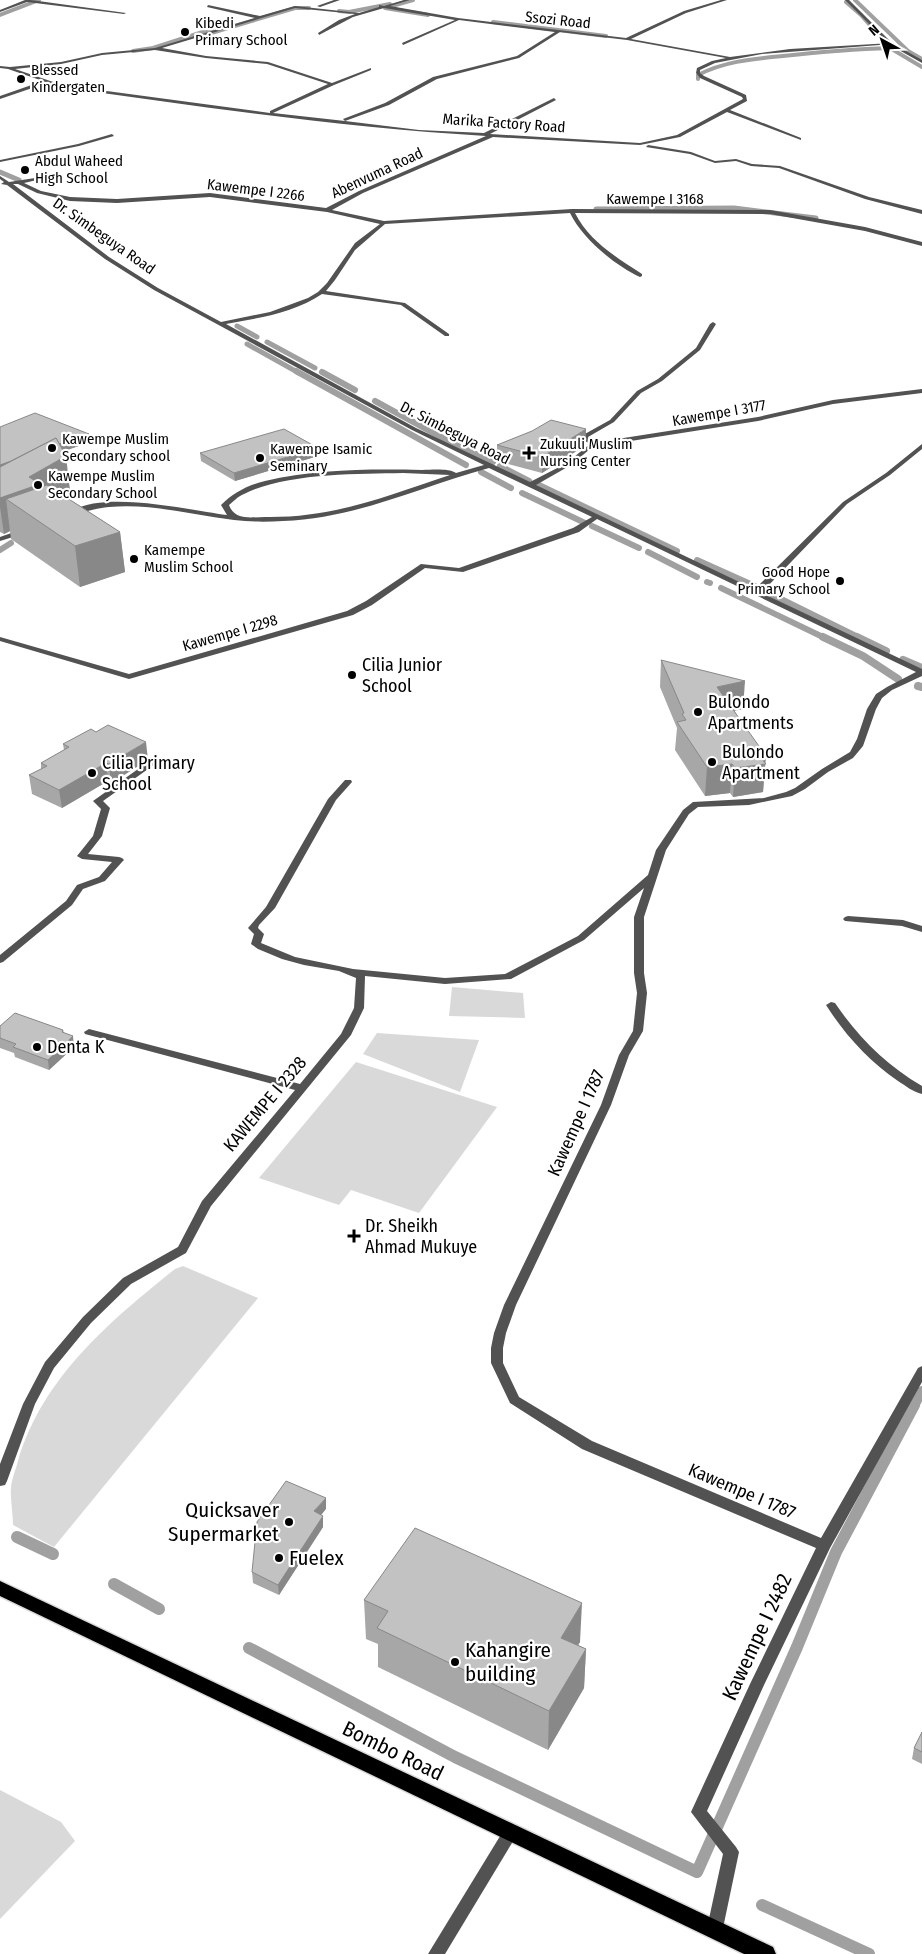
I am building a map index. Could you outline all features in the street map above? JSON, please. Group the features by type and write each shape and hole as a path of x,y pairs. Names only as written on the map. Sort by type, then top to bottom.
{"main road":[{"name":"Bombo Road","path":"0,1588 766,1954"}],"street":[{"path":"0,11 28,0 124,13"},
{"path":"313,8 338,0"},
{"path":"319,34 336,22 357,12 408,0"},
{"path":"627,39 685,12 707,7 725,0"},
{"path":"847,0 891,44 922,62"},
{"path":"208,6 259,17"},
{"name":"Ssozi Road","path":"380,6 458,19 627,39 734,57"},
{"path":"9,68 61,63 102,54 155,49 295,7 357,12"},
{"path":"403,44 458,19"},
{"path":"343,121 387,104 435,78 518,57 559,31"},
{"name":"Marika Factory Road","path":"0,67 9,68 61,86 174,102 418,130 640,144 678,136 746,98 702,77 698,73 698,69 704,65 734,57 891,44"},
{"path":"155,49 206,57 268,63 332,84"},
{"path":"272,112 302,96 370,69"},
{"path":"0,98 47,81"},
{"path":"486,134 554,99"},
{"path":"727,110 799,139"},
{"path":"0,161 79,145 112,135"},
{"name":"Abenvuma Road","path":"327,210 361,192 492,136"},
{"path":"640,144 691,153 715,162 736,160 751,165 780,167 867,198 922,212"},
{"name":"Dr. Simbeguya Road","path":"0,177 3,184 107,258 156,289 218,324 414,429 488,466 922,672"},
{"path":"3,184 35,179"},
{"name":"Kawempe I 2266","path":"19,182 39,192 70,200 117,201 210,195 327,210"},
{"name":"Abenvuma Road","path":"327,210 384,223"},
{"path":"572,211 583,229 604,250 640,274"},
{"name":"Kawempe I 3168","path":"384,223 572,211 770,212 864,229 922,244"},
{"path":"218,324 273,312 304,302 321,292 344,265 350,252 384,223"},
{"path":"321,292 403,304 447,335"},
{"path":"598,444 586,440 585,436 612,422 639,392 660,380 698,349 712,324"},
{"name":"Kawempe I 3177","path":"530,485 569,464 588,448 598,444 758,419 833,402 922,391"},
{"path":"751,591 763,586 845,503 888,474 922,446"},
{"path":"62,517 94,505 104,505 155,507 234,518 278,519 367,506 457,473 488,466"},
{"path":"234,518 228,512 225,505 231,496 258,486 290,478 327,473 427,471 457,473"},
{"name":"Kawempe I 2298","path":"0,639 129,677 350,613 369,603 424,566 460,570 576,530 596,517"},
{"path":"0,539 35,527"},
{"name":"Kawempe I 1787","path":"824,1545 587,1445 514,1400 498,1363 497,1348 510,1305 606,1105 624,1055 638,1031 642,993 639,973 639,917 661,850 673,830 686,812 696,804 728,805 783,796 798,790 829,767 853,755 859,746 864,726 876,700 885,691 914,680 922,672"},
{"path":"0,960 69,903 80,887 102,879 119,860 82,856 97,836 106,808 97,801 155,760"},
{"path":"348,782 332,799 270,908 255,924 254,928 259,934 256,944 272,953 303,962 354,972 445,981 507,977 581,938 652,876"},
{"path":"848,919 903,923 922,929"},
{"name":"KAWEMPE I 2328","path":"0,1481 29,1404 49,1365 87,1320 127,1281 182,1250 206,1204 346,1035 359,1008 361,977 354,972"},
{"path":"831,1005 842,1024 859,1043 899,1078 922,1092"},
{"path":"89,1032 302,1088"},
{"name":"Kawempe I 2482","path":"715,1928 731,1852 699,1812 765,1666 824,1545 922,1371"},
{"path":"436,1954 510,1832"}],"shaded area":[{"path":"452,987 523,993 525,1018 449,1016"},
{"path":"377,1033 479,1040 460,1092 363,1054"},
{"path":"356,1062 497,1107 419,1213 351,1190 339,1205 259,1178"},
{"path":"183,1266 258,1298 54,1547 13,1525 11,1492 12,1480 18,1461 29,1431 61,1377 81,1353 126,1309 175,1269"},
{"path":"0,1790 61,1822 75,1841 0,1919"}],"building":[{"path":"35,413 89,434 59,444 56,438 0,465 0,427"},
{"path":"551,420 586,429 542,457 497,445 532,431"},
{"name":"Kawempe Isamic Seminary","path":"284,429 318,448 234,473 200,453"},
{"path":"56,438 66,456 29,477 40,484 0,498 0,467"},
{"path":"47,485 120,532 75,546 6,499"},
{"path":"661,660 745,681 717,687 766,756 760,757 766,764 735,768 732,764 707,767 677,722 686,720"},
{"path":"108,725 146,742 59,790 29,775 47,766 41,763 69,747 63,744 91,729 96,732"},
{"name":"Denta K","path":"15,1013 63,1030 62,1032 73,1036 48,1060 13,1047 16,1044 0,1038 0,1026"},
{"name":"Fuelex","path":"286,1481 326,1498 314,1511 323,1516 278,1585 252,1572 257,1522"},
{"name":"Kahangire building","path":"415,1528 582,1603 561,1638 586,1649 549,1711 377,1628 388,1611 364,1600"},
{"path":"922,1732 922,1752 914,1748"}],"waterway":[{"path":"0,15 39,0"},
{"path":"413,0 385,8 428,15"},
{"path":"855,0 908,51 922,59"},
{"path":"846,2 861,15 890,48"},
{"path":"339,11 349,12 390,4"},
{"path":"208,34 295,8 309,8"},
{"path":"493,22 606,36"},
{"path":"133,51 153,48 212,29"},
{"path":"698,79 698,75 708,70 750,60 823,52 890,48"},
{"path":"890,48 922,67"},
{"path":"0,172 19,180"},
{"path":"596,209 734,208 816,218"},
{"path":"237,326 257,337"},
{"path":"267,342 315,368"},
{"path":"247,344 299,373"},
{"path":"296,371 466,465"},
{"path":"322,372 355,390"},
{"path":"375,401 450,442 493,462"},
{"path":"500,466 529,481"},
{"path":"481,472 511,488"},
{"path":"539,485 677,551"},
{"path":"522,493 585,523"},
{"path":"592,526 639,548"},
{"path":"0,550 11,543"},
{"path":"648,552 697,577"},
{"path":"697,560 755,586"},
{"path":"721,588 825,638"},
{"path":"773,595 860,638"},
{"path":"823,637 863,656 898,679"},
{"path":"857,637 886,651"},
{"path":"903,660 922,668"},
{"path":"918,686 922,687"},
{"path":"914,1406 922,1391"},
{"path":"249,1648 455,1757 697,1872 797,1647 836,1552 914,1405"},
{"path":"17,1537 53,1554"},
{"path":"114,1584 159,1609"},
{"path":"762,1905 869,1954"}],"place":[{"name":"Kibedi Primary School","path":"185,32"},
{"name":"Blessed Kindergaten","path":"21,79"},
{"name":"Abdul Waheed High School","path":"25,170"},
{"name":"Kawempe Muslim Secondary school","path":"52,448"},
{"name":"Zukuuli Muslim Nursing Center","path":"529,453"},
{"name":"Kawempe Isamic Seminary","path":"260,458"},
{"name":"Kawempe Muslim Secondary School","path":"38,485"},
{"name":"Kamempe Muslim School","path":"134,559"},
{"name":"Good Hope Primary School","path":"840,581"},
{"name":"Cilia Junior School","path":"352,675"},
{"name":"Bulondo Apartments","path":"698,712"},
{"name":"Bulondo Apartment","path":"712,762"},
{"name":"Cilia Primary School","path":"92,773"},
{"name":"Denta K","path":"37,1047"},
{"name":"Dr. Sheikh Ahmad Mukuye","path":"354,1236"},
{"name":"Quicksaver Supermarket","path":"289,1522"},
{"name":"Fuelex","path":"279,1558"},
{"name":"Kahangire building","path":"455,1662"}]}
